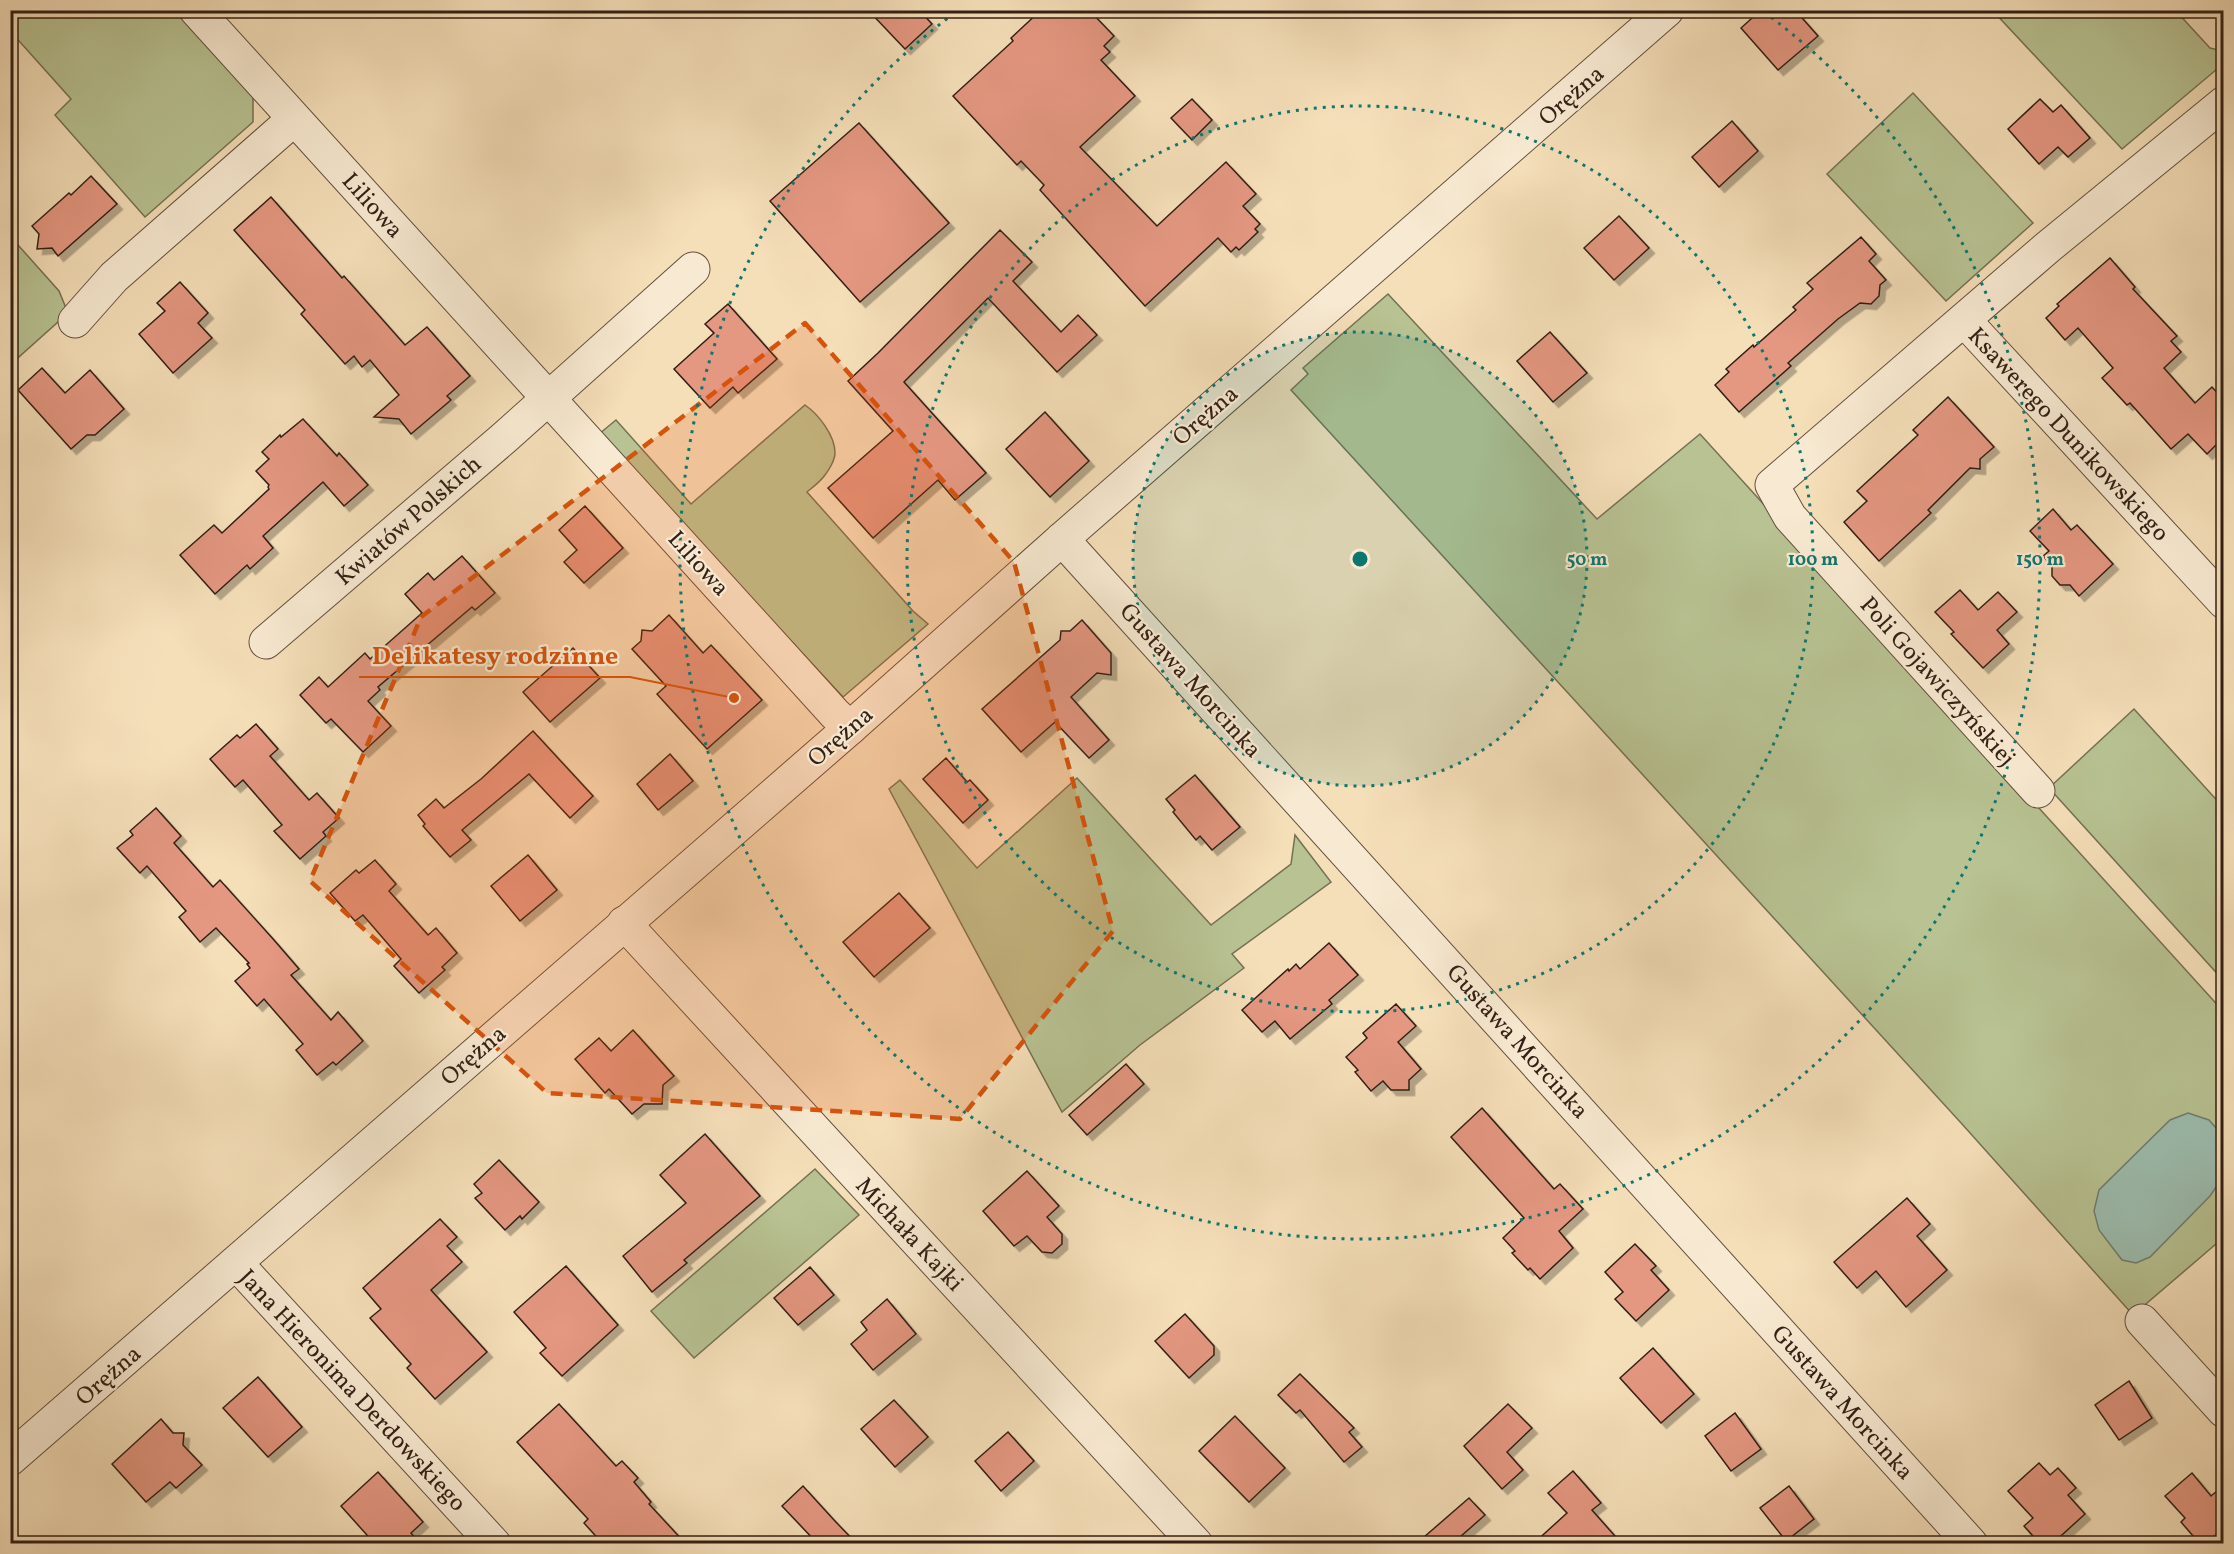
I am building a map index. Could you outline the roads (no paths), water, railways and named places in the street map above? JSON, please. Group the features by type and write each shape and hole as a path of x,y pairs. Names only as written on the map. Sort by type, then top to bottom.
{"street":[{"name":"Liliowa","path":"196,10 850,728"},
{"name":"Orężna","path":"10,1459 850,728 1062,539 1667,10"},
{"path":"1964,320 2048,247 2223,103"},
{"path":"75,321 114,277 294,119"},
{"path":"549,398 693,269"},
{"name":"Ksawerego Dunikowskiego","path":"1772,485 1964,320 2223,602"},
{"name":"Kwiatów Polskich","path":"266,642 549,398"},
{"name":"Poli Gojawiczyńskiej","path":"1772,485 1790,517 2038,791"},
{"name":"Gustawa Morcinka","path":"1062,539 1971,1544"},
{"name":"Michała Kajki","path":"624,923 1196,1544"},
{"name":"Jana Hieronima Derdowskiego","path":"236,1263 494,1544"},
{"path":"2142,1321 2223,1410"}],"place":[{"name":"Delikatesy rodzinne","path":"734,698"}]}
